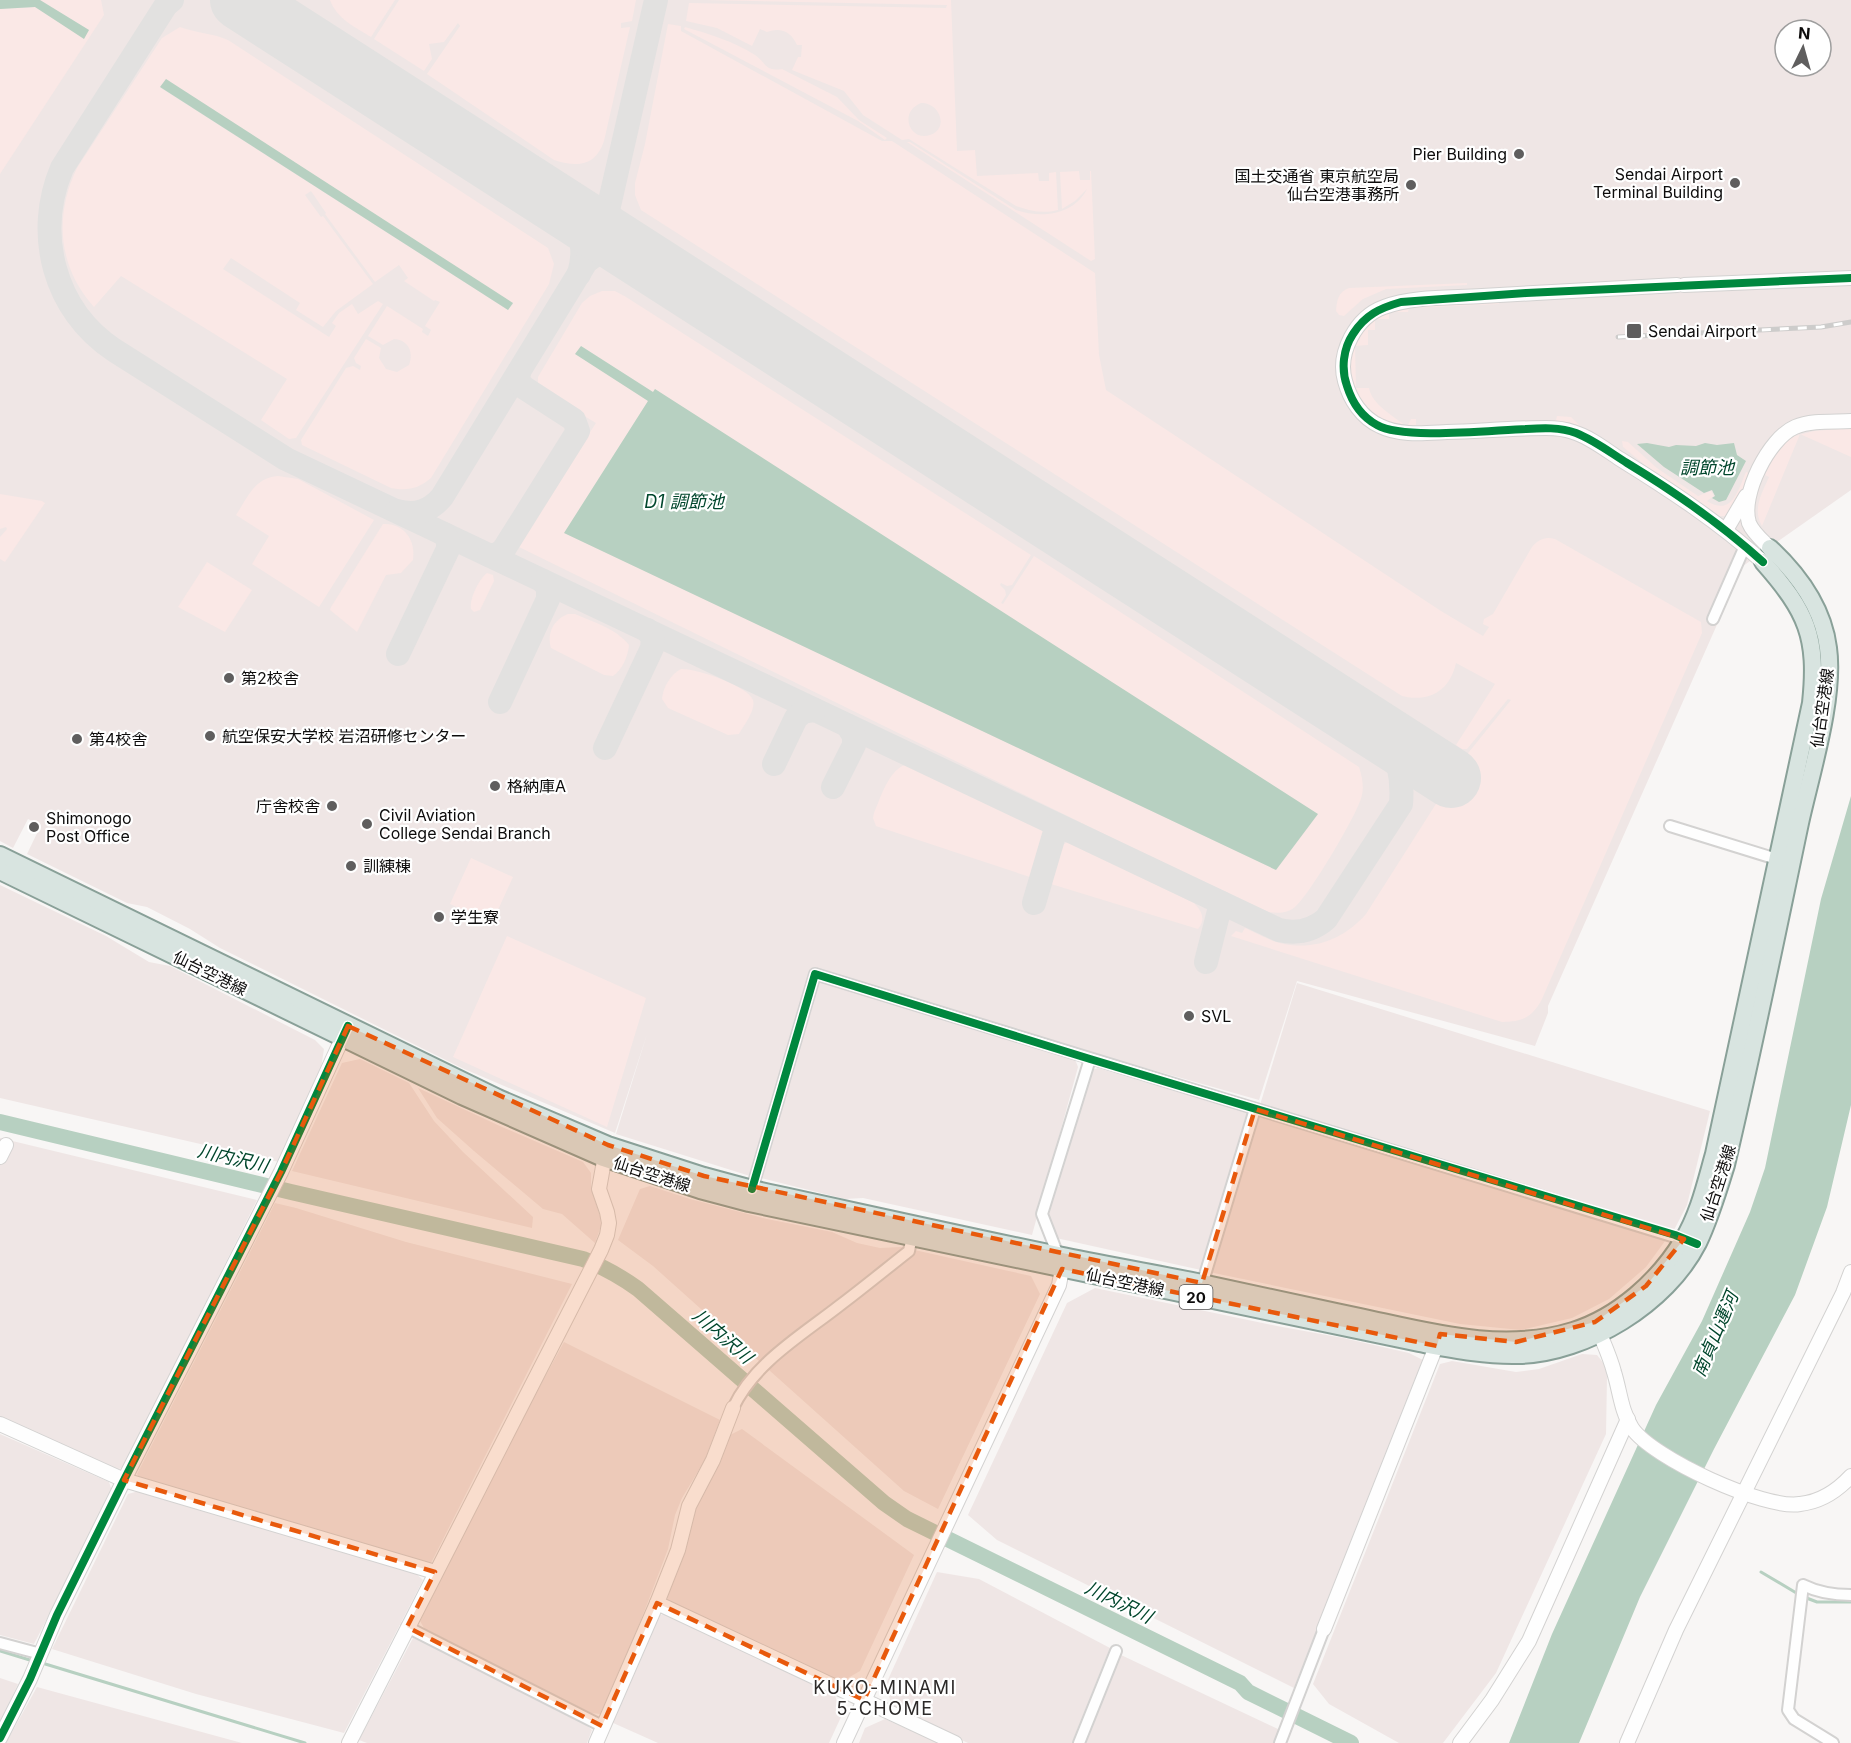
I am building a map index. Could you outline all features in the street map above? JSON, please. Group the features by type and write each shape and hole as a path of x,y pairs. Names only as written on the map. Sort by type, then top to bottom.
{"main road":[{"name":"仙台空港線","path":"0,871 345,1032 498,1098 606,1152 700,1190 749,1203 913,1231 1438,1340 1477,1339 1516,1342 1546,1338 1598,1328 1613,1312 1646,1286 1690,1242 1714,1154 1785,862 1821,656 1810,634 1801,596 1785,586 1767,555"},
{"name":"仙台空港線","path":"0,855 345,1032"},
{"name":"仙台空港線","path":"606,1152 913,1231"}],"street":[{"path":"1767,555 1745,546 1726,530 1638,470 1573,432 1548,428 1423,433 1398,432 1377,425 1356,406 1344,380 1344,358 1352,336 1370,314 1401,302 1680,285 1851,278"},
{"path":"1726,530 1769,449 1785,432 1809,423 1851,421"},
{"path":"1750,488 1749,523 1759,537 1767,555"},
{"path":"1713,619 1745,546"},
{"path":"1670,826 1785,862"},
{"path":"752,1189 815,974 1690,1242"},
{"path":"0,1738 30,1679 57,1615 124,1480 281,1172 345,1032"},
{"path":"844,1743 1059,1285 1060,1262 1042,1214 1090,1059"},
{"path":"1200,1290 1255,1109"},
{"path":"349,1743 601,1250 609,1223 608,1212 598,1189 606,1152"},
{"path":"596,1743 678,1550 689,1506 714,1460 736,1402 756,1374 787,1346 909,1251 913,1231"},
{"path":"1628,1743 1676,1630 1745,1494 1843,1293 1851,1272"},
{"path":"1598,1328 1631,1424 1647,1444 1665,1455 1745,1494 1784,1505 1800,1504 1820,1498 1835,1491 1851,1476"},
{"path":"1280,1743 1438,1340"},
{"path":"0,1424 124,1480 435,1572"},
{"path":"1460,1743 1492,1700 1529,1641 1631,1424"},
{"path":"1833,1743 1794,1719 1788,1710 1803,1585 1833,1595 1851,1595"},
{"path":"657,1603 955,1743"},
{"path":"407,1627 602,1726"},
{"path":"0,1643 40,1655"},
{"path":"1079,1743 1116,1651"}],"highlighted area":[{"path":"348,1026 608,1145 704,1176 1202,1283 1255,1109 1684,1239 1646,1286 1595,1322 1516,1342 1440,1334 1437,1346 1062,1269 864,1700 657,1603 602,1726 407,1627 435,1572 124,1480 281,1172"}],"shaded area":[{"name":"Sendai Airport","path":"0,0 1851,0 1851,490 1743,566 1548,1006 1548,1013 1535,1046 1297,981 1259,1100 813,969 750,1176 616,1134 647,1034 615,1133 462,1068 220,948 190,929 147,907 127,903 27,854 41,825 28,819 13,848 0,841"},
{"path":"40,0 101,0 104,15 0,174 0,9 35,7 84,38 89,30"},
{"path":"330,0 395,0 371,37 342,17"},
{"path":"399,0 636,0 632,21 621,23 621,28 630,27 604,141 596,156 578,164 554,160 427,74 460,26 458,23 444,42 429,44 432,59 424,71 374,39"},
{"path":"705,0 951,0 957,151 975,150 977,176 1038,173 1039,181 1049,181 1049,173 1056,172 1058,210 1047,212 1016,206 909,139 902,140 863,115 844,91 792,70 798,57 801,57 802,45 797,45 792,36 785,31 767,32 760,29 752,46 717,28 686,21 689,3 946,8 947,5","holes":["921,103 937,111 941,122 936,132 923,136 912,130 908,119 914,107"]},
{"path":"668,24 681,26 681,31 882,141 892,141 1095,273 1099,355 1106,390 1441,611 1483,636 1489,627 1483,624 1484,619 1493,614 1532,547 1545,538 1555,539 1701,622 1702,633 1542,999 1531,1014 1515,1021 1502,1022 1231,936 1236,931 1242,933 1245,928 1279,943 1308,945 1330,940 1349,930 1366,914 1469,752 1511,700 1508,699 1467,749 1462,749 1456,745 1495,684 1456,663 1449,681 1437,692 1421,698 1402,696 641,210 635,195 635,183 645,144"},
{"path":"180,27 228,40 548,248 554,264 549,284 431,478 422,485 407,489 391,488 302,445 301,440 346,368 353,366 360,370 361,366 354,358 366,339 381,348 379,358 386,369 397,372 409,365 411,355 406,344 394,339 383,345 368,336 387,306 423,329 422,332 428,336 431,330 425,326 440,302 434,301 404,281 408,278 399,265 375,282 311,191 305,195 373,284 336,311 323,327 296,310 300,303 231,258 223,269 329,337 336,326 332,323 339,313 352,304 358,314 378,301 383,304 296,438 289,439 261,420 287,379 121,276 94,307 82,292 73,275 63,240 65,204 70,186 77,168 162,38","holes":["166,79 513,304 508,310 161,88"]},
{"path":"685,27 738,46 755,55 768,68 782,69 837,97 859,120 887,138 885,140 858,121 684,29"},
{"path":"907,142 1016,210 1026,213 1056,213 1074,205 1087,189 1075,201 1062,209 1060,172 1079,171 1080,180 1090,180 1091,171 1095,259 1091,261"},
{"path":"1467,283 1467,285 1386,289 1363,299 1344,316 1339,315 1336,311 1339,297 1349,288"},
{"path":"602,291 615,291 626,297 1031,555 1012,585 1007,586 1001,583 1006,595 1001,603 1003,604 1034,556 1359,767 1363,788 1359,804 1311,888 1295,907 1289,911 1268,912 519,547 519,542 596,423 541,390 538,383 538,377 582,303 590,296","holes":["581,346 653,392 655,389 1276,870 565,533 648,401"]},
{"path":"1499,302 1499,304 1409,308 1408,312 1389,312 1389,319 1375,319 1389,311 1413,306"},
{"path":"1375,319 1375,330 1368,330 1368,345 1355,346 1356,388 1369,388 1374,400 1407,427 1411,419 1416,419 1416,425 1435,425 1556,420 1557,416 1571,417 1582,428 1532,423 1422,429 1403,427 1379,419 1367,410 1358,398 1352,384 1350,367 1354,347 1364,329"},
{"path":"1851,428 1851,457 1801,434"},
{"path":"1800,435 1762,526 1758,507 1769,477 1765,475 1777,450 1791,437"},
{"path":"1622,441 1628,442 1657,468 1698,496 1711,491 1714,496 1707,501 1716,505 1728,504 1737,493 1746,472 1751,474 1736,507 1729,516 1717,516 1689,494 1688,496 1657,475 1623,447"},
{"path":"278,476 298,479 374,520 319,607 252,564 269,536 236,515 257,484"},
{"path":"0,494 45,503 5,562 0,559 0,537 7,529 6,527 0,529"},
{"path":"383,524 391,524 407,534 413,546 413,560 401,573 386,575 357,632 330,610"},
{"path":"207,562 252,590 225,632 178,607"},
{"path":"487,573 493,575 494,581 480,610 474,612 471,609 473,595"},
{"path":"568,614 575,614 604,626 629,645 624,663 613,676 604,675 551,648 552,628 558,620"},
{"path":"681,669 698,671 721,679 749,695 753,700 753,708 739,734 728,735 668,708 662,699 664,690 671,678"},
{"path":"908,764 1043,830 1048,840 1036,879 876,826 874,813 886,784 896,771"},
{"path":"1068,842 1194,903 1202,916 1200,926 1198,929 1051,884 1051,873 1056,854 1063,844"},
{"path":"471,858 513,877 492,923 450,904"},
{"path":"0,885 106,936 149,962 170,966 315,1040 324,1049 321,1068 279,1162 0,1098"},
{"path":"507,936 646,998 607,1127 453,1057"},
{"path":"818,980 1075,1059 1078,1067 1032,1235 863,1198 845,1199 761,1178"},
{"path":"1297,983 1710,1111 1687,1205 1674,1230 1260,1105"},
{"path":"360,1059 409,1083 434,1121 463,1152 533,1217 532,1228 292,1171 342,1063"},
{"path":"1098,1068 1248,1113 1201,1270 1056,1238 1048,1215 1092,1070"},
{"path":"418,1088 583,1162 591,1173 591,1188 600,1216 601,1226 595,1243 562,1214 543,1209 474,1151 437,1118"},
{"path":"1258,1114 1668,1237 1646,1267 1609,1299 1572,1318 1521,1330 1460,1324 1209,1272"},
{"path":"0,1138 257,1200 124,1466 118,1470 0,1418"},
{"path":"650,1186 767,1219 832,1232 857,1243 880,1248 901,1247 1031,1276 1040,1294 938,1509 904,1491 653,1266 618,1240 640,1189"},
{"path":"275,1203 406,1242 572,1284 431,1563 424,1563 141,1482 137,1474"},
{"path":"1095,1288 1343,1338 1409,1353 1423,1360 1294,1688 997,1540 968,1515 1067,1303"},
{"path":"564,1342 720,1420 706,1458 682,1498 675,1515 668,1549 626,1658 600,1714 591,1713 487,1661 424,1628 420,1621 512,1438"},
{"path":"1582,1354 1597,1355 1605,1365 1607,1377 1606,1434 1496,1673 1443,1743 1399,1743 1329,1704 1313,1684 1440,1364 1452,1361 1516,1372 1539,1369"},
{"path":"742,1429 914,1555 860,1671 841,1682 670,1603 665,1594 693,1510 728,1436"},
{"path":"0,1434 109,1482 112,1491 34,1644 0,1635"},
{"path":"139,1491 412,1570 423,1580 344,1733 196,1694 52,1649 128,1494"},
{"path":"937,1572 979,1579 1110,1648 1072,1743 968,1743 892,1707 886,1684"},
{"path":"663,1614 835,1695 841,1717 829,1743 658,1743 611,1722 657,1616"},
{"path":"413,1638 439,1648 579,1719 592,1730 587,1743 367,1743 359,1740"},
{"path":"1121,1655 1280,1730 1274,1743 1086,1743"},
{"path":"0,1678 18,1684 0,1723"},
{"path":"37,1687 242,1743 6,1743"},
{"path":"885,1719 939,1743 859,1743 865,1728"}],"water":[{"path":"0,0 40,0 89,30 84,39 35,7 0,9"},
{"path":"166,79 513,303 508,310 160,87"},
{"name":"D1 調節池","path":"581,346 653,392 655,389 1318,814 1276,870 564,533 648,401 575,354"},
{"name":"調節池","path":"1647,443 1669,447 1734,443 1737,455 1746,461 1726,500 1719,502 1712,498 1715,496 1712,490 1704,493 1664,467 1637,444"},
{"name":"南貞山運河","path":"1851,796 1851,1105 1827,1207 1795,1295 1640,1597 1579,1743 1509,1743 1552,1634 1656,1405 1702,1321 1750,1212 1765,1168 1821,899"}],"waterway":[{"name":"川内沢川","path":"0,1122 583,1259 598,1265 638,1289 884,1503 907,1519 1240,1683 1248,1692 1351,1743"},
{"path":"1761,1572 1798,1594"},
{"path":"1804,1597 1817,1602 1851,1602"},
{"path":"0,1651 33,1661"},
{"path":"42,1663 305,1743"}],"taxiway":[{"path":"172,0 166,5 62,168 54,193 50,219 50,244 55,269 64,292 77,314 93,333 114,350 286,459 1279,930 1292,932 1304,930 1326,919 1401,804 1398,765 1391,747 1379,732"},
{"path":"622,245 611,229 608,210 656,0"},
{"path":"558,204 572,219 580,236 582,254 579,274"},
{"path":"397,511 410,513 422,511 433,506 442,497 586,262 597,254 609,250 622,250 635,254"},
{"path":"489,555 497,555 504,549 578,431 574,420 523,387 518,380 519,372"},
{"path":"398,654 448,549 448,540 444,534"},
{"path":"500,702 548,599 548,588 543,581"},
{"path":"605,748 652,648 653,638 647,630"},
{"path":"774,764 796,718 803,712 814,710"},
{"path":"833,787 854,745 854,736 848,726"},
{"path":"1034,903 1057,825"},
{"path":"1206,962 1221,903"}],"runway":[{"path":"240,0 1451,778"}],"railway":[{"path":"1618,337 1821,327 1851,322"}],"cycle path":[{"path":"1763,562 1715,522 1680,497 1576,433 1545,428 1427,433 1389,430 1377,425 1362,413 1349,392 1344,366 1347,346 1358,327 1368,317 1401,302 1526,293 1851,278"},
{"path":"752,1189 815,974 1675,1235 1697,1244"},
{"path":"0,1738 30,1679 57,1615 124,1480 281,1172 348,1026"}],"place":[{"name":"Pier Building","path":"1519,154"},
{"name":"Sendai Airport Terminal Building","path":"1735,183"},
{"name":"国土交通省 東京航空局 仙台空港事務所","path":"1411,185"},
{"name":"Sendai Airport","path":"1634,331"},
{"name":"第2校舎","path":"229,678"},
{"name":"航空保安大学校 岩沼研修センター","path":"210,736"},
{"name":"第4校舎","path":"77,739"},
{"name":"格納庫A","path":"495,786"},
{"name":"庁舎校舎","path":"332,806"},
{"name":"Civil Aviation College Sendai Branch","path":"367,824"},
{"name":"Shimonogo Post Office","path":"34,827"},
{"name":"訓練棟","path":"351,866"},
{"name":"学生寮","path":"439,917"},
{"name":"SVL","path":"1189,1016"}],"district":[{"name":"KUKO-MINAMI 5-CHOME","path":"885,1697"}]}
